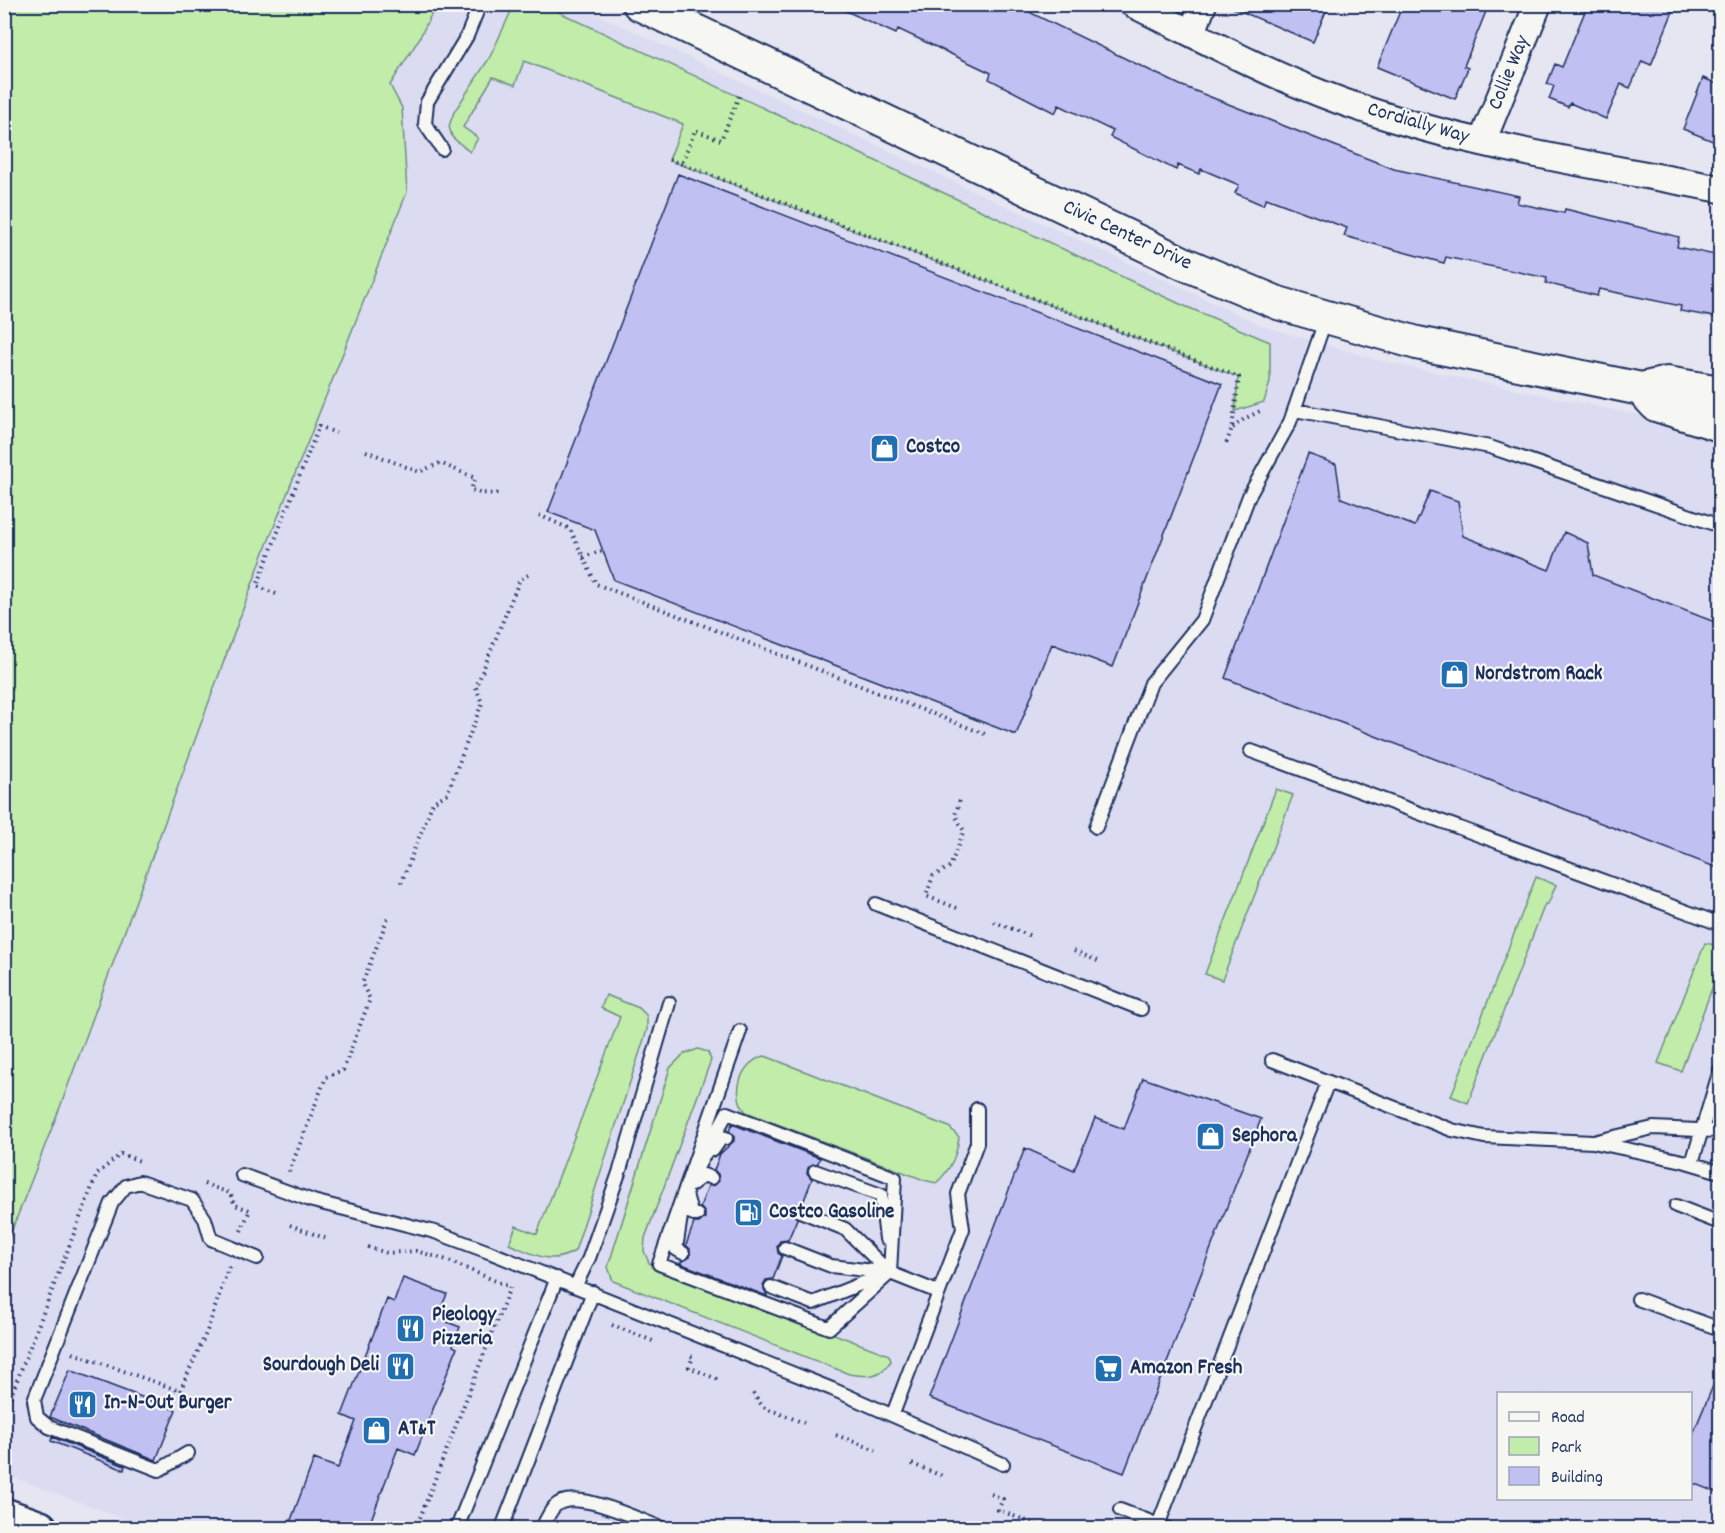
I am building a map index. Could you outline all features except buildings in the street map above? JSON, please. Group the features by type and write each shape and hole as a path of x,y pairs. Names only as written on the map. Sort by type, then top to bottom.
{"main road":[{"path":"4,1515 40,1528"}],"street":[{"name":"Civic Center Drive","path":"639,4 1185,264 1278,303 1417,343 1641,389 1667,383 1720,392"},
{"name":"Cordially Way","path":"1133,4 1322,94 1410,124 1482,142 1720,189"},
{"path":"1192,33 1203,4"},
{"name":"Collie Way","path":"1482,142 1538,4"},
{"name":"Civic Center Drive","path":"1641,389 1656,405 1720,425"}],"lane":[{"path":"442,149 425,124 427,102 467,36 480,4"},
{"path":"1096,827 1151,683 1202,620 1250,496 1295,410 1326,318"},
{"path":"1295,410 1490,447 1720,526"},
{"path":"1251,751 1720,924"},
{"path":"876,904 1141,1009"},
{"path":"576,1286 590,1258 620,1170 669,1003"},
{"path":"683,1253 676,1250 685,1190 727,1113 896,1178 890,1273 829,1328 659,1264 740,1031"},
{"path":"1272,1060 1452,1130 1484,1137 1593,1142 1692,1163 1720,1172"},
{"path":"1692,1163 1720,1070"},
{"path":"1120,1510 1161,1527 1328,1082"},
{"path":"893,1414 963,1228 958,1194 977,1143 977,1109"},
{"path":"1593,1142 1653,1128 1720,1131"},
{"path":"697,1215 691,1213 685,1190 722,1137 726,1138"},
{"path":"815,1171 881,1195 890,1273"},
{"path":"242,1175 313,1201 435,1232 557,1278 893,1414 1003,1464"},
{"path":"685,1190 704,1175 711,1178"},
{"path":"188,1453 159,1470 50,1427 37,1417 34,1400 112,1203 126,1186 140,1182 192,1200 205,1218 212,1239 257,1258"},
{"path":"1676,1206 1720,1223"},
{"path":"800,1211 845,1229 890,1273"},
{"path":"785,1248 831,1266 890,1273 938,1292"},
{"path":"771,1287 813,1303 890,1273"},
{"path":"457,1528 557,1278"},
{"path":"502,1528 593,1292"},
{"path":"1638,1299 1720,1329"},
{"path":"542,1528 554,1506 569,1499 589,1501 662,1528"}],"path":[{"path":"682,164 695,130 721,140 739,96"},
{"path":"669,160 1239,377 1232,428 1226,444"},
{"path":"1232,428 1244,418 1263,410"},
{"path":"276,594 257,586 319,426 336,433"},
{"path":"366,451 419,472 440,463 475,478 471,490 480,494 500,494"},
{"path":"539,515 570,529 596,584 986,734"},
{"path":"583,557 602,551"},
{"path":"401,883 433,802 447,795 482,703 476,687 520,579 528,575"},
{"path":"957,908 926,896 933,876 950,867 964,831 955,815 960,800"},
{"path":"289,1172 326,1077 342,1070 370,999 362,984 388,915"},
{"path":"994,922 1031,936"},
{"path":"1074,951 1098,961"},
{"path":"4,1414 97,1174 106,1167"},
{"path":"33,1338 180,1391 207,1331 250,1210"},
{"path":"301,1230 306,1220"},
{"path":"290,1225 327,1239"},
{"path":"369,1247 387,1253 416,1251 444,1259 510,1287 416,1528"},
{"path":"612,1325 663,1345"},
{"path":"683,1353 693,1357 689,1367 718,1380"},
{"path":"753,1393 763,1407 804,1423"},
{"path":"836,1435 876,1450"},
{"path":"912,1464 945,1476"},
{"path":"991,1494 1003,1499 998,1510 1045,1528"}],"shaded area":[{"path":"436,5 577,5 1263,326 1381,361 1662,420 1720,440 1720,1528 147,1528 5,1474 4,1248 62,1102 264,552 407,192 402,108 390,85 419,39"}],"green space":[{"path":"5,4 436,5 419,39 390,85 402,108 407,192 264,552 62,1102 5,1248"},
{"path":"514,5 544,5 1180,304 1270,342 1270,382 1264,402 1235,411 1238,377 669,160 683,124 524,61 515,85 493,77 463,127 478,138 470,152 452,137 449,126 454,112 490,57"},
{"path":"1276,789 1293,795 1222,980 1205,974"},
{"path":"1536,877 1556,885 1548,904 1545,904 1468,1103 1451,1096"},
{"path":"1705,943 1720,946 1720,967 1681,1071 1658,1063"},
{"path":"606,995 639,1008 647,1016 647,1030 575,1251 558,1258 534,1255 509,1244 516,1226 537,1234 620,1017 601,1008"},
{"path":"698,1049 708,1052 711,1060 645,1238 644,1251 649,1263 889,1355 891,1361 882,1371 868,1376 849,1374 613,1281 608,1267 670,1068 684,1054"},
{"path":"765,1056 949,1127 959,1137 957,1150 949,1168 936,1183 924,1180 746,1112 739,1096 740,1079 750,1064"}],"place":[{"name":"Costco","path":"885,448"},
{"name":"Nordstrom Rack","path":"1454,675"},
{"name":"Sephora","path":"1211,1137"},
{"name":"Costco Gasoline","path":"748,1213"},
{"name":"Pieology Pizzeria","path":"411,1328"},
{"name":"Sourdough Deli","path":"400,1366"},
{"name":"Amazon Fresh","path":"1109,1369"},
{"name":"In-N-Out Burger","path":"83,1404"},
{"name":"AT&T","path":"377,1430"}]}
